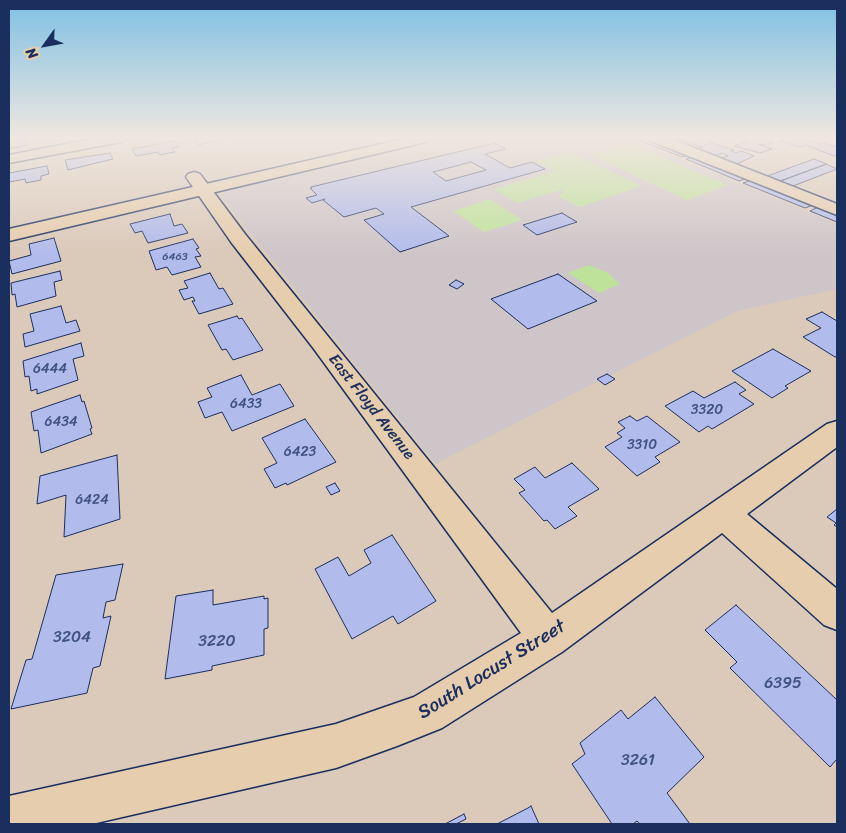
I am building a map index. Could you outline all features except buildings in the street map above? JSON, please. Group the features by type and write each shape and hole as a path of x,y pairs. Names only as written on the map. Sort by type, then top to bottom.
{"street":[{"path":"9,235 225,177"},
{"path":"9,218 233,177"},
{"path":"754,177 837,210"},
{"name":"East Floyd Avenue","path":"198,184 548,638"},
{"name":"South Locust Street","path":"9,820 336,746 397,726 426,713 548,638 837,432"},
{"path":"722,513 837,612"}],"shaded area":[{"path":"282,177 724,177 837,224 837,289 737,311 435,464 221,196 228,190"}],"green space":[{"path":"535,177 622,177 641,186 580,207 559,197 564,189 517,203 494,189"},
{"path":"638,177 709,177 728,185 687,200"},
{"path":"490,199 522,220 484,232 453,211"},
{"path":"589,265 608,273 620,284 599,293 568,273"}]}
